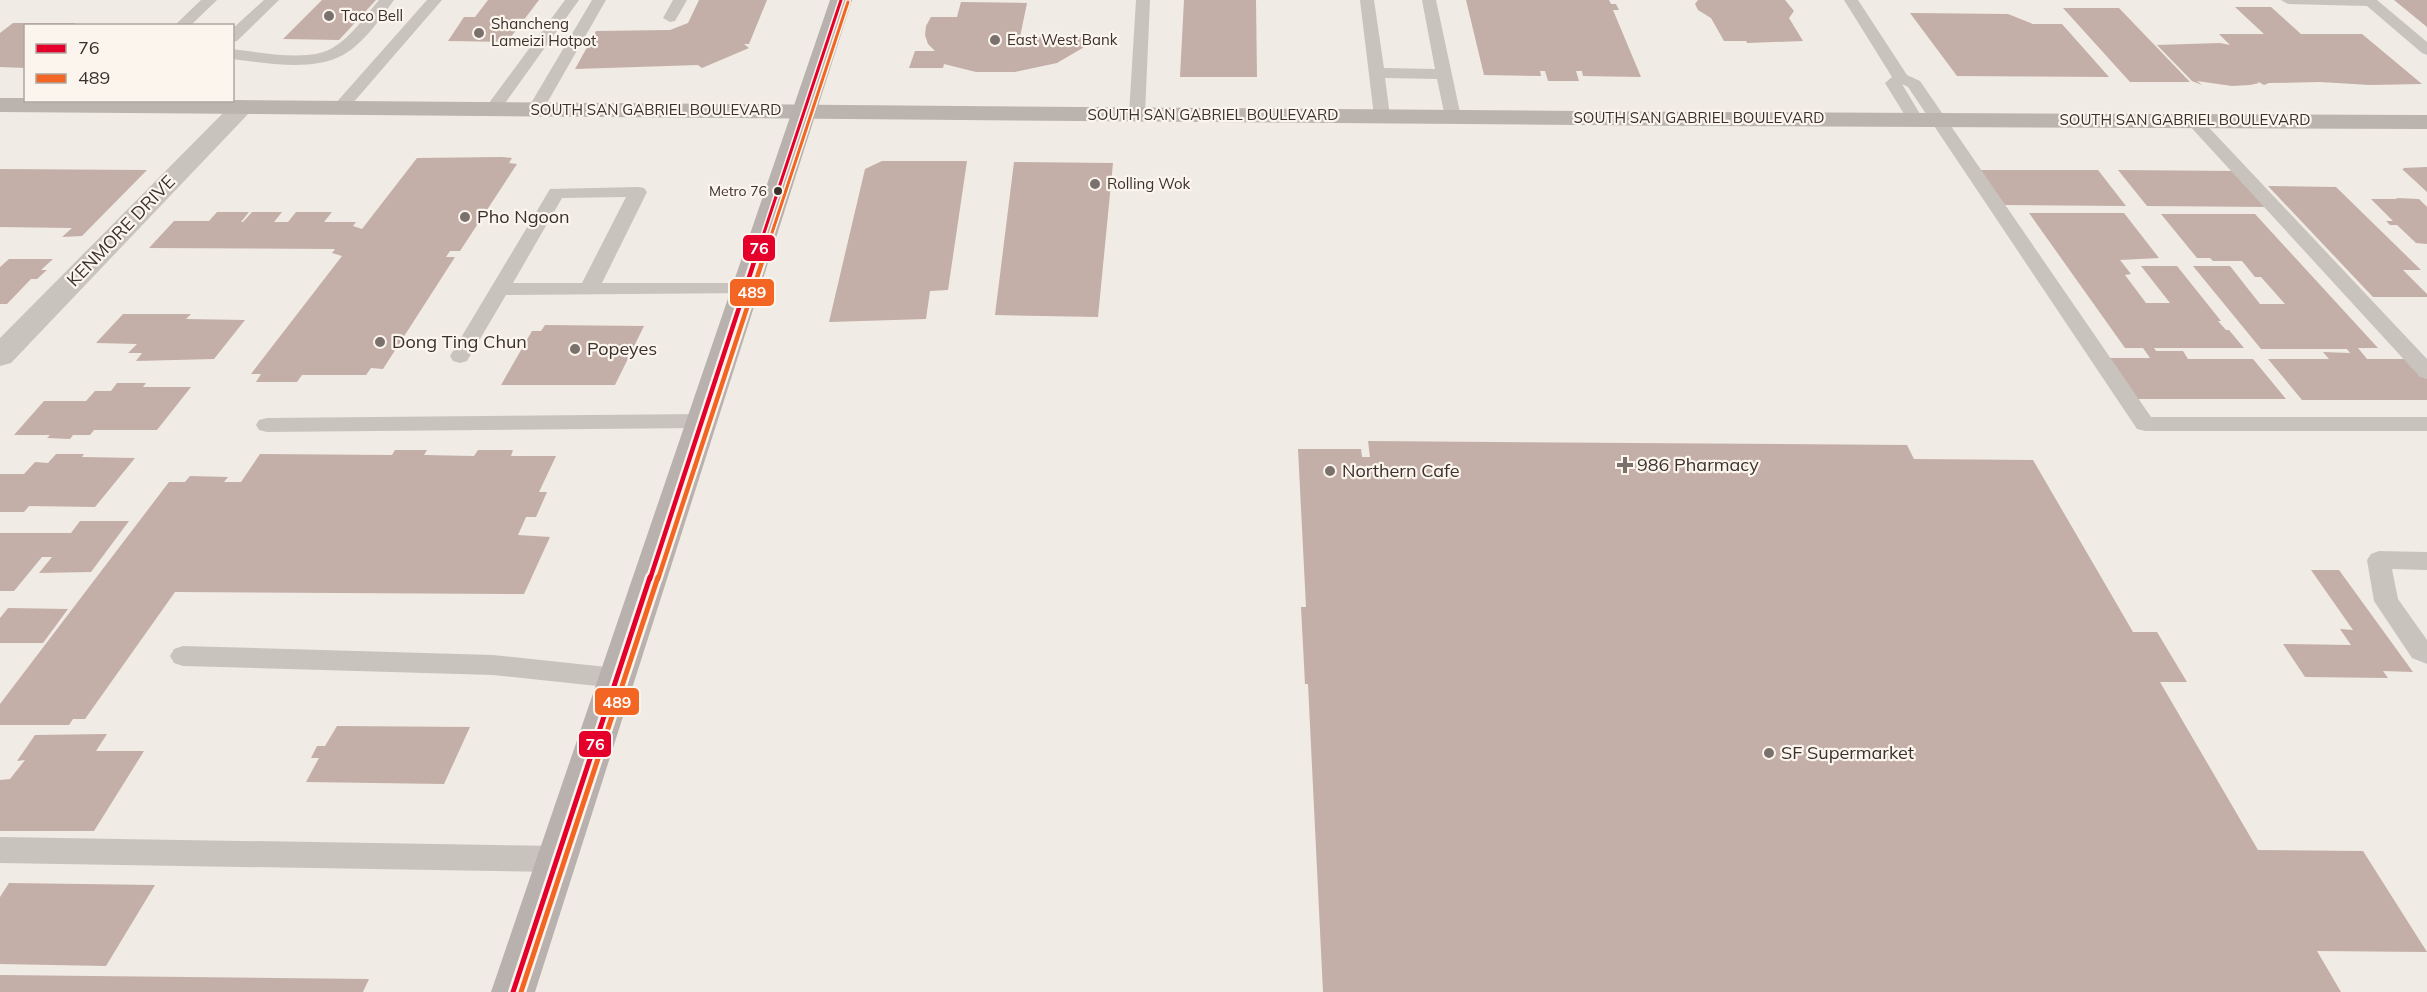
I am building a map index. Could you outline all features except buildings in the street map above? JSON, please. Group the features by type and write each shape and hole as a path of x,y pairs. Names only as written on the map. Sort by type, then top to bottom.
{"main road":[{"path":"513,992 841,0"},
{"name":"SOUTH SAN GABRIEL BOULEVARD","path":"0,105 165,103 492,110 2427,122"}],"street":[{"name":"KENMORE DRIVE","path":"0,356 242,106"}],"lane":[{"path":"184,24 210,0"},
{"path":"234,36 272,0"},
{"path":"234,54 270,58 316,58 337,53 387,0"},
{"path":"340,108 435,0"},
{"path":"492,110 572,0"},
{"path":"535,110 598,0"},
{"path":"670,18 680,0"},
{"path":"1137,114 1143,0"},
{"path":"1367,0 1382,116"},
{"path":"1428,0 1454,117"},
{"path":"1851,0 1901,78 1893,83 1970,166 2145,424 2427,424"},
{"path":"2288,0 2370,1 2427,50"},
{"path":"1376,73 1444,74"},
{"path":"2193,120 2427,372"},
{"path":"460,356 556,193 638,192 589,289"},
{"path":"500,290 745,289"},
{"path":"267,425 701,421"},
{"path":"2427,561 2379,560 2386,601 2421,651 2427,654"},
{"path":"183,656 493,665 616,678"},
{"path":"0,850 557,859"}],"transit line":[{"name":"76","path":"513,992 841,0"},
{"name":"489","path":"521,992 848,2"}],"place":[{"name":"Taco Bell","path":"329,16"},
{"name":"Shancheng Lameizi Hotpot","path":"479,33"},
{"name":"East West Bank","path":"995,40"},
{"name":"Rolling Wok","path":"1095,184"},
{"name":"Metro 76","path":"778,191"},
{"name":"Pho Ngoon","path":"465,217"},
{"name":"Dong Ting Chun","path":"380,342"},
{"name":"Popeyes","path":"575,349"},
{"name":"986 Pharmacy","path":"1625,465"},
{"name":"Northern Cafe","path":"1330,471"},
{"name":"SF Supermarket","path":"1769,753"}]}
